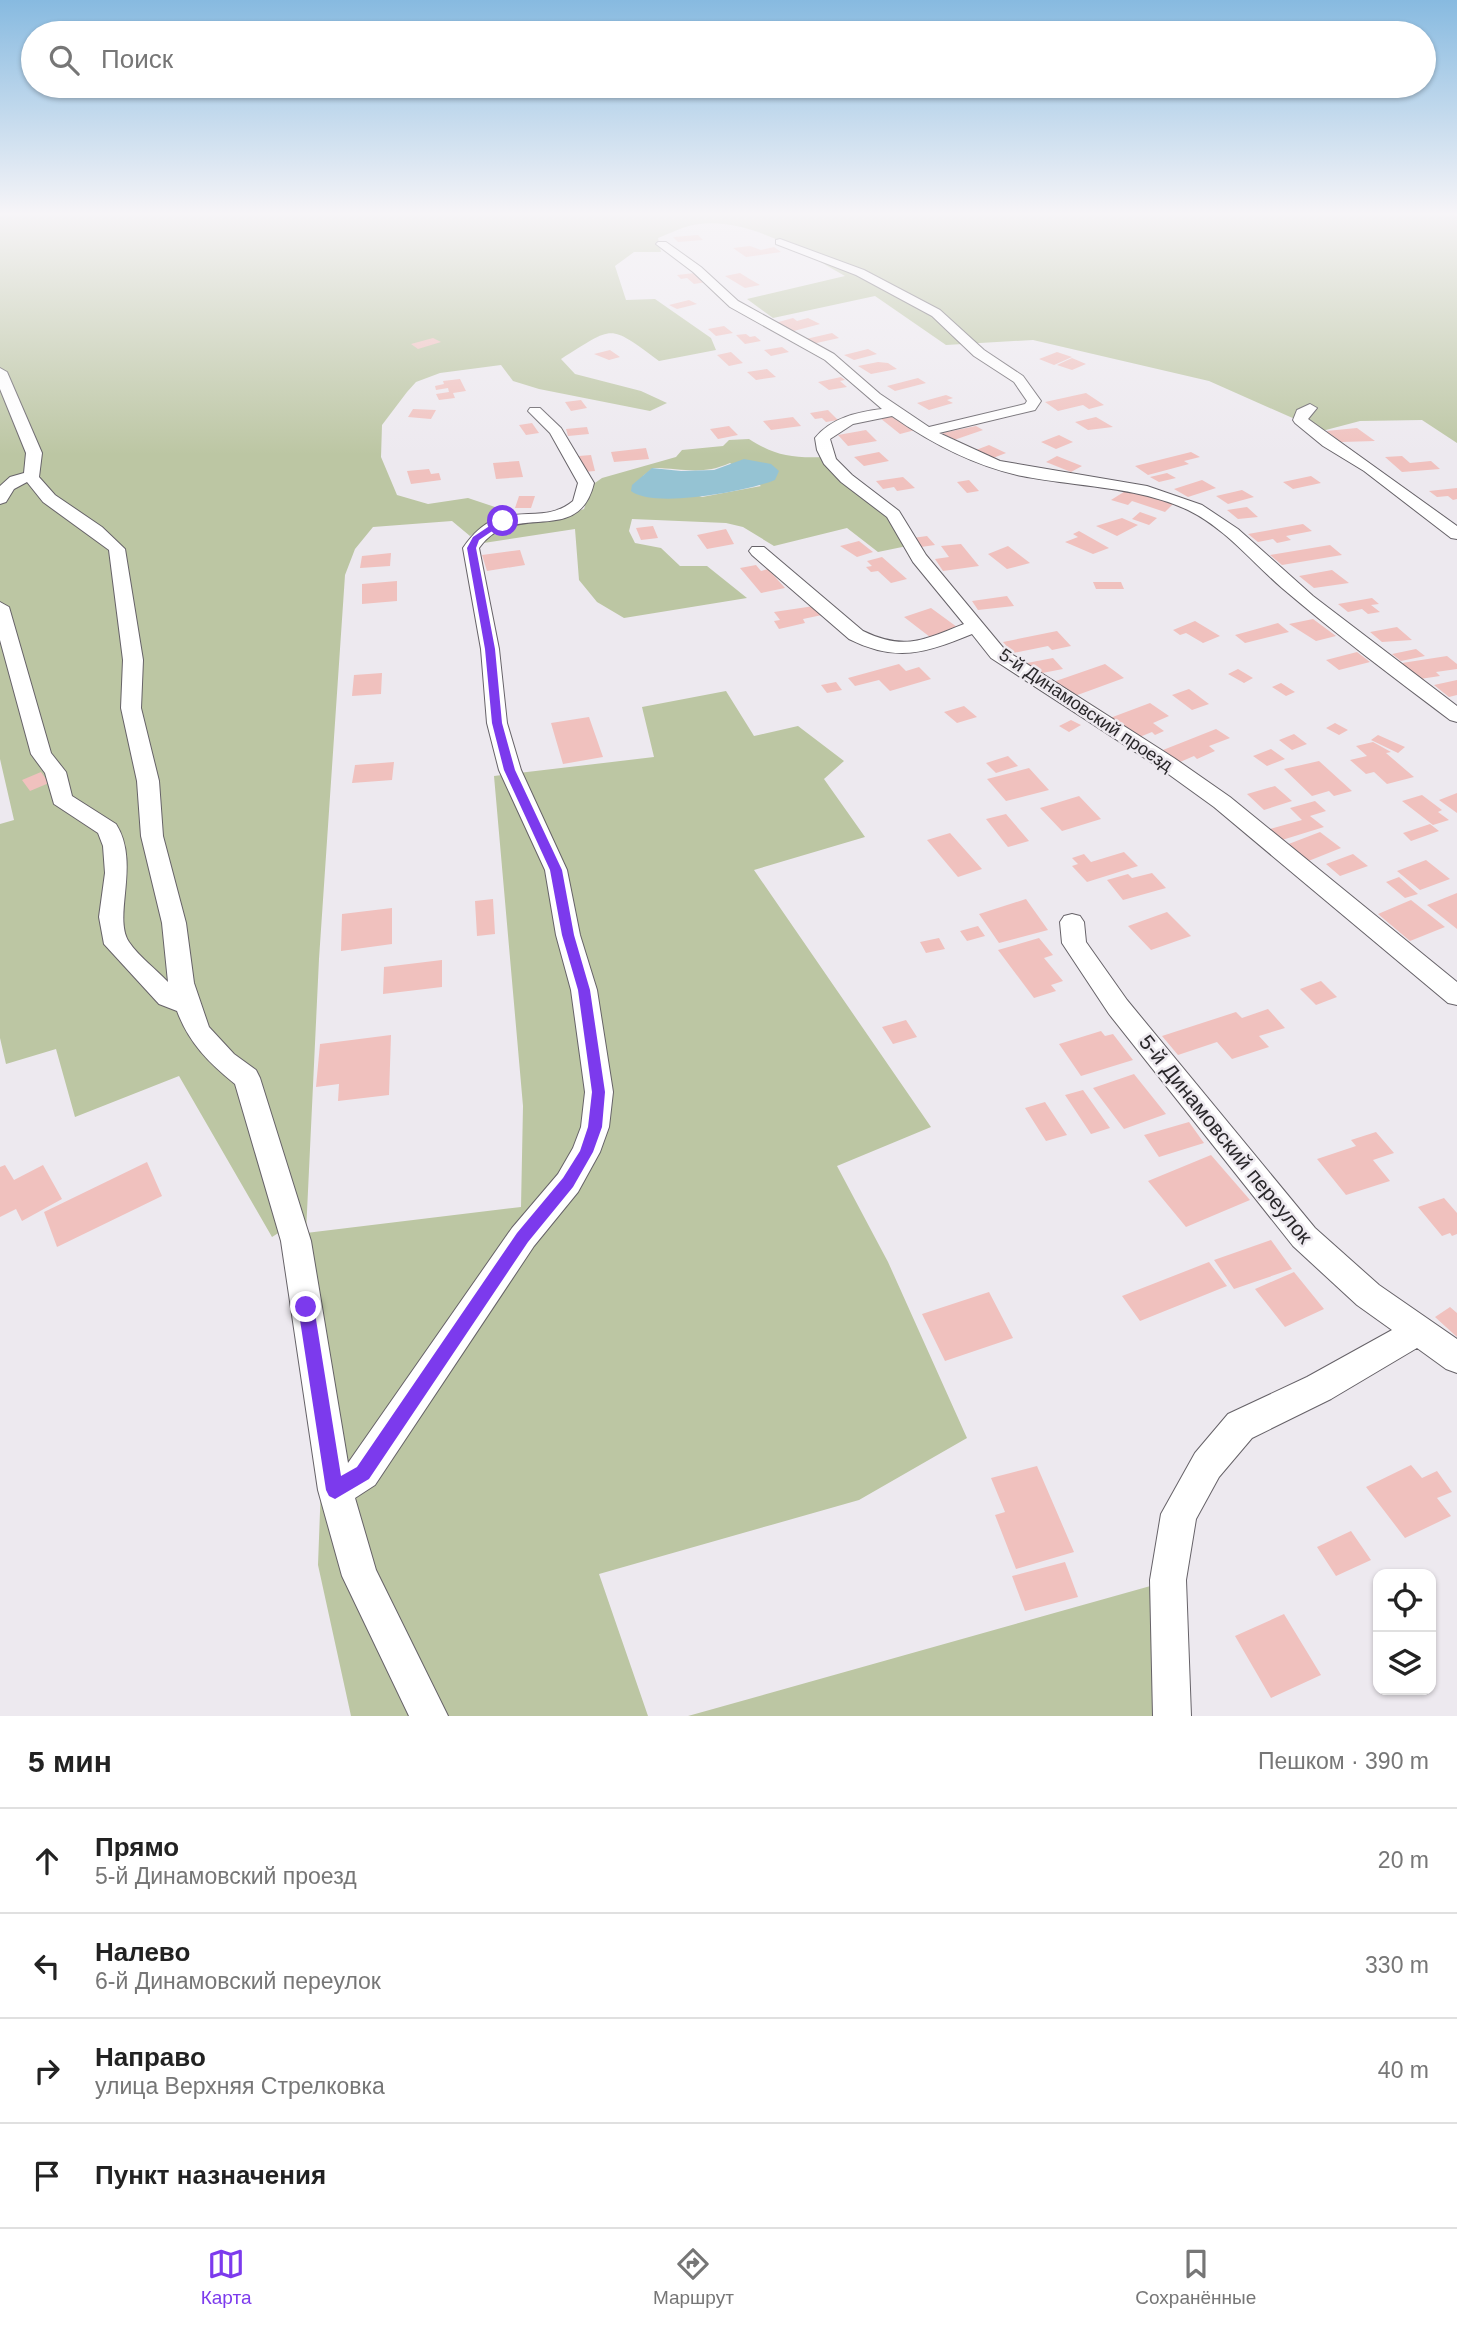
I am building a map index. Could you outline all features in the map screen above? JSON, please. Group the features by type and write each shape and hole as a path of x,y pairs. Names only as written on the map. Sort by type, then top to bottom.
{"street":[{"path":"722,295 824,354 895,411 972,455 993,464 1041,477 1118,484 1172,498 1200,510 1239,537 1285,581 1359,642 1457,716"},
{"path":"900,295 937,314 973,348 1024,383 1034,401 1030,407 929,431"},
{"path":"0,372 34,453 31,477 39,491 55,505 105,536 117,549 132,660 131,708 148,781 152,836 174,923 181,983 198,1032 225,1061 247,1078 296,1241 335,1490 360,1576 429,1716"},
{"path":"1310,408 1302,413 1300,419 1328,443 1368,468 1457,534"},
{"path":"335,1490 363,1473 523,1237 568,1183 586,1152 595,1127 599,1092 584,990 568,935 556,870 510,770 497,723 490,649 471,548 475,539 503,521 569,511 580,503 586,483 556,431 535,411"},
{"name":"5-й Динамовский проезд","path":"895,411 861,414 831,429 822,438 822,445 833,466 858,488 886,507 905,528 909,543 919,558 973,627 998,654 1167,763 1222,802 1457,996"},
{"path":"0,499 6,486 18,478 31,477"},
{"path":"758,551 856,635 870,643 893,650 909,650 973,627"},
{"path":"0,607 41,754 55,772 62,799 108,829 114,846 117,873 111,917 116,944 168,997 187,1005"},
{"name":"5-й Динамовский переулок","path":"1072,922 1074,943 1118,1007 1304,1237 1368,1295 1415,1331 1457,1358"},
{"path":"1172,1716 1168,1580 1179,1514 1207,1465 1240,1426 1320,1388 1400,1343 1415,1331"}],"green space":[{"path":"0,295 624,295 626,300 655,299 711,338 716,350 659,361 629,340 611,333 592,340 561,359 575,374 641,391 667,403 650,411 539,389 513,381 501,365 440,373 416,382 382,425 381,457 397,495 428,504 468,498 519,515 493,520 470,536 452,521 373,527 355,549 345,575 319,959 306,1233 521,1207 523,1106 494,776 654,757 642,707 726,691 754,736 798,726 844,761 824,779 865,837 754,870 931,1127 837,1166 888,1262 967,1438 859,1500 599,1574 648,1716 351,1716 318,1565 321,1485 280,1232 272,1237 179,1076 75,1117 56,1049 6,1064 0,1038 0,824 14,820 0,759"},
{"path":"764,295 1457,295 1457,443 1422,420 1360,421 1322,431 1209,381 1033,340 946,345 875,296 773,318 747,299"},
{"path":"749,439 785,455 824,457 882,509 907,546 878,552 847,528 774,546 743,527 726,523 632,519 629,531 635,543 661,548 680,566 707,566 747,598 624,618 597,602 579,580 575,529 477,544 506,523 561,517 584,509 592,485 602,478 676,457 682,450 723,446 729,440","holes":["730,463 761,486 702,497 643,476 653,468 701,470"]},
{"path":"1154,1585 1157,1716 688,1716"}],"water":[{"path":"744,459 771,464 779,471 775,480 724,493 680,498 643,496 631,491 632,485 652,468 714,470"}],"building":[{"path":"689,300 697,304 677,309 669,305"},
{"path":"793,318 797,321 808,318 820,324 790,332 775,323"},
{"path":"724,326 733,333 716,336 708,329"},
{"path":"832,333 839,338 812,344 806,339"},
{"path":"746,334 761,341 745,344 736,335"},
{"path":"433,338 441,342 418,349 411,344"},
{"path":"782,347 789,352 771,356 764,350"},
{"path":"868,349 877,354 854,360 844,355"},
{"path":"610,350 620,357 609,360 594,354"},
{"path":"731,352 743,363 729,366 717,355"},
{"path":"1057,352 1072,357 1054,365 1039,359"},
{"path":"1072,358 1086,364 1072,370 1057,365"},
{"path":"888,363 897,369 871,374 858,366"},
{"path":"767,369 776,377 756,380 747,372"},
{"path":"841,377 845,380 840,381 847,387 829,390 818,382"},
{"path":"918,378 926,383 895,391 887,386"},
{"path":"460,379 466,391 453,393 455,398 439,400 436,394 449,392 448,388 436,390 435,386 444,384 443,381"},
{"path":"1086,393 1104,405 1089,409 1083,405 1058,411 1045,402"},
{"path":"946,395 953,398 947,400 953,403 929,410 917,403"},
{"path":"581,400 587,408 571,411 565,402"},
{"path":"413,409 436,410 431,419 408,417"},
{"path":"828,410 838,420 826,422 822,418 815,419 810,413"},
{"path":"891,415 915,430 900,434 880,418"},
{"path":"793,417 801,426 771,430 763,421"},
{"path":"1096,417 1113,427 1088,430 1075,422"},
{"path":"532,423 539,433 526,435 519,425"},
{"path":"729,426 738,435 718,439 710,429"},
{"path":"976,426 983,430 954,440 942,433"},
{"path":"587,427 589,434 568,436 566,429"},
{"path":"1357,428 1375,441 1341,442 1326,431"},
{"path":"866,430 877,441 848,446 838,435"},
{"path":"1059,435 1073,442 1056,449 1041,442"},
{"path":"989,445 1006,453 993,458 976,450"},
{"path":"646,448 649,459 614,462 611,452"},
{"path":"879,452 889,461 864,466 854,457"},
{"path":"1191,452 1200,457 1184,461 1189,464 1148,475 1135,466"},
{"path":"591,455 595,471 583,472 579,456"},
{"path":"1057,456 1082,466 1071,472 1046,462"},
{"path":"1402,456 1410,463 1431,461 1440,469 1402,472 1385,457"},
{"path":"519,461 523,477 496,479 493,463"},
{"path":"429,469 431,474 439,473 441,480 411,484 407,471"},
{"path":"1167,473 1176,478 1159,482 1150,477"},
{"path":"1311,476 1321,483 1293,489 1283,482"},
{"path":"903,477 915,488 897,491 894,487 883,489 876,481"},
{"path":"969,480 979,491 967,493 957,482"},
{"path":"1202,480 1216,488 1188,497 1174,489"},
{"path":"1457,488 1457,499 1453,500 1448,496 1437,497 1429,491"},
{"path":"1127,490 1173,504 1165,512 1132,501 1128,505 1111,500"},
{"path":"1242,490 1254,497 1228,504 1216,496"},
{"path":"519,496 535,496 531,508 515,508"},
{"path":"1247,507 1258,517 1238,519 1227,510"},
{"path":"1140,512 1157,518 1149,525 1132,519"},
{"path":"1122,518 1138,525 1117,536 1096,526"},
{"path":"1303,524 1312,531 1286,536 1291,540 1277,543 1273,539 1258,542 1248,534"},
{"path":"653,526 658,538 641,540 636,528"},
{"path":"726,529 734,544 707,549 697,535"},
{"path":"1079,531 1109,548 1093,554 1065,542 1078,537 1073,534"},
{"path":"927,536 935,545 921,547 913,538"},
{"path":"859,541 873,552 857,557 840,546"},
{"path":"961,544 979,566 943,571 935,559 949,557 941,546"},
{"path":"1330,545 1342,555 1282,565 1270,555"},
{"path":"1008,546 1030,563 1007,569 988,554"},
{"path":"520,550 525,565 487,571 482,555"},
{"path":"391,553 390,566 360,568 362,556"},
{"path":"882,557 907,579 891,583 878,571 871,572 866,567 872,566 867,561"},
{"path":"756,565 761,571 768,569 785,588 761,593 740,568"},
{"path":"1332,570 1349,583 1314,588 1299,576"},
{"path":"397,581 397,601 362,604 362,584"},
{"path":"1093,582 1121,582 1124,589 1096,589"},
{"path":"1007,596 1014,606 978,610 972,601"},
{"path":"1372,598 1379,604 1371,605 1380,612 1368,614 1362,609 1348,612 1338,604"},
{"path":"814,606 822,615 803,619 805,623 779,629 774,621 780,620 774,612"},
{"path":"931,608 957,627 930,637 904,617"},
{"path":"1313,619 1336,636 1316,641 1289,624"},
{"path":"1195,621 1220,636 1203,643 1186,633 1180,635 1173,630"},
{"path":"1278,623 1289,632 1245,643 1235,635"},
{"path":"1397,627 1412,640 1382,642 1370,632"},
{"path":"1057,631 1071,646 1052,650 1048,646 1013,653 1003,642"},
{"path":"1416,649 1425,656 1401,661 1392,654"},
{"path":"1357,652 1370,662 1339,670 1326,660"},
{"path":"1447,656 1457,664 1457,669 1436,672 1440,676 1420,679 1402,663"},
{"path":"1053,658 1063,669 1037,674 1027,663"},
{"path":"899,664 906,671 919,667 931,679 890,691 879,680 855,686 848,678"},
{"path":"1105,664 1124,678 1072,697 1053,682"},
{"path":"1238,669 1253,678 1244,683 1228,674"},
{"path":"382,673 381,694 352,696 354,675"},
{"path":"1457,680 1457,695 1449,697 1434,685"},
{"path":"836,682 842,690 827,693 821,685"},
{"path":"1281,683 1295,692 1286,696 1272,687"},
{"path":"1189,689 1209,704 1192,710 1172,695"},
{"path":"1150,703 1169,716 1153,723 1164,731 1155,735 1152,732 1137,738 1110,718"},
{"path":"964,706 977,717 957,723 944,712"},
{"path":"589,717 603,757 563,764 551,723"},
{"path":"1071,720 1081,725 1069,732 1059,726"},
{"path":"1335,723 1348,730 1339,735 1326,728"},
{"path":"1216,729 1230,738 1209,746 1215,751 1197,759 1194,756 1180,762 1163,750"},
{"path":"1294,734 1307,744 1292,750 1279,740"},
{"path":"1378,735 1405,747 1398,753 1371,740"},
{"path":"1373,742 1391,752 1386,753 1414,777 1387,784 1374,772 1366,774 1350,760 1367,756 1356,746"},
{"path":"1271,749 1285,759 1267,766 1253,756"},
{"path":"1008,756 1018,766 996,773 986,763"},
{"path":"1319,761 1352,791 1334,796 1329,791 1312,796 1284,769"},
{"path":"394,762 392,780 352,783 355,765"},
{"path":"1029,768 1049,790 1006,801 987,779"},
{"path":"41,772 49,783 30,791 22,780"},
{"path":"1275,786 1292,801 1264,810 1247,794"},
{"path":"1457,793 1457,813 1439,800"},
{"path":"1422,795 1442,810 1438,812 1449,820 1433,825 1402,801"},
{"path":"1079,796 1101,819 1062,831 1040,808"},
{"path":"1315,801 1326,811 1310,816 1324,827 1282,840 1270,829 1302,820 1290,808"},
{"path":"1006,814 1029,841 1008,847 986,819"},
{"path":"1430,824 1439,831 1411,841 1403,833"},
{"path":"1320,832 1341,848 1306,862 1286,845"},
{"path":"950,833 982,869 958,877 927,840"},
{"path":"1124,852 1138,866 1087,882 1072,866 1078,864 1072,858 1084,854 1091,862"},
{"path":"1353,854 1368,866 1340,876 1326,864"},
{"path":"1426,860 1450,879 1420,890 1397,871"},
{"path":"1152,873 1166,888 1123,900 1107,880 1128,874 1132,878"},
{"path":"1399,877 1418,894 1405,898 1386,882"},
{"path":"1457,893 1457,929 1427,905"},
{"path":"493,899 495,934 477,936 475,901"},
{"path":"1026,899 1048,930 999,943 979,914"},
{"path":"1411,900 1445,927 1410,941 1378,914"},
{"path":"392,908 392,944 341,951 342,914"},
{"path":"1167,912 1191,936 1151,950 1128,926"},
{"path":"978,926 985,936 967,941 960,931"},
{"path":"939,938 945,949 926,953 920,942"},
{"path":"1039,938 1053,955 1044,958 1063,981 1051,985 1056,991 1034,998 998,950"},
{"path":"442,960 442,987 383,994 384,967"},
{"path":"1321,981 1337,997 1316,1005 1300,989"},
{"path":"1268,1009 1285,1028 1259,1036 1269,1047 1232,1059 1217,1042 1178,1055 1162,1036 1236,1012 1242,1018"},
{"path":"906,1020 917,1037 893,1044 882,1027"},
{"path":"1101,1031 1105,1036 1113,1034 1133,1060 1081,1076 1059,1044"},
{"path":"391,1035 389,1095 338,1101 339,1084 316,1087 320,1044"},
{"path":"1134,1074 1166,1114 1124,1129 1093,1088"},
{"path":"1083,1090 1110,1128 1091,1134 1065,1095"},
{"path":"1045,1102 1067,1135 1046,1141 1025,1108"},
{"path":"1189,1122 1204,1143 1159,1157 1144,1135"},
{"path":"1376,1132 1394,1153 1373,1160 1390,1181 1346,1195 1317,1159 1356,1146 1351,1140"},
{"path":"1211,1155 1250,1200 1186,1227 1148,1181"},
{"path":"147,1162 162,1196 57,1247 44,1212"},
{"path":"5,1165 14,1180 43,1165 62,1199 22,1221 16,1209 0,1217 0,1167"},
{"path":"1444,1198 1457,1213 1457,1234 1452,1236 1450,1233 1442,1236 1418,1207"},
{"path":"1271,1240 1292,1269 1234,1289 1214,1260"},
{"path":"1209,1262 1227,1286 1140,1321 1122,1296"},
{"path":"1294,1272 1324,1309 1285,1327 1255,1289"},
{"path":"989,1292 1013,1338 945,1361 922,1314"},
{"path":"1450,1307 1457,1313 1457,1337 1435,1317"},
{"path":"1411,1465 1422,1478 1437,1471 1452,1492 1437,1498 1451,1516 1405,1538 1366,1487"},
{"path":"1037,1466 1074,1552 1016,1569 995,1515 1005,1512 991,1478"},
{"path":"1351,1531 1371,1560 1336,1576 1317,1547"},
{"path":"1065,1562 1078,1597 1025,1611 1012,1576"},
{"path":"1284,1614 1321,1675 1271,1698 1235,1636"}],"route":[{"path":"306,1307 335,1490 363,1473 523,1237 568,1183 586,1152 595,1127 599,1092 584,990 568,935 556,870 510,770 497,723 490,649 471,548 475,539 503,521"}]}
